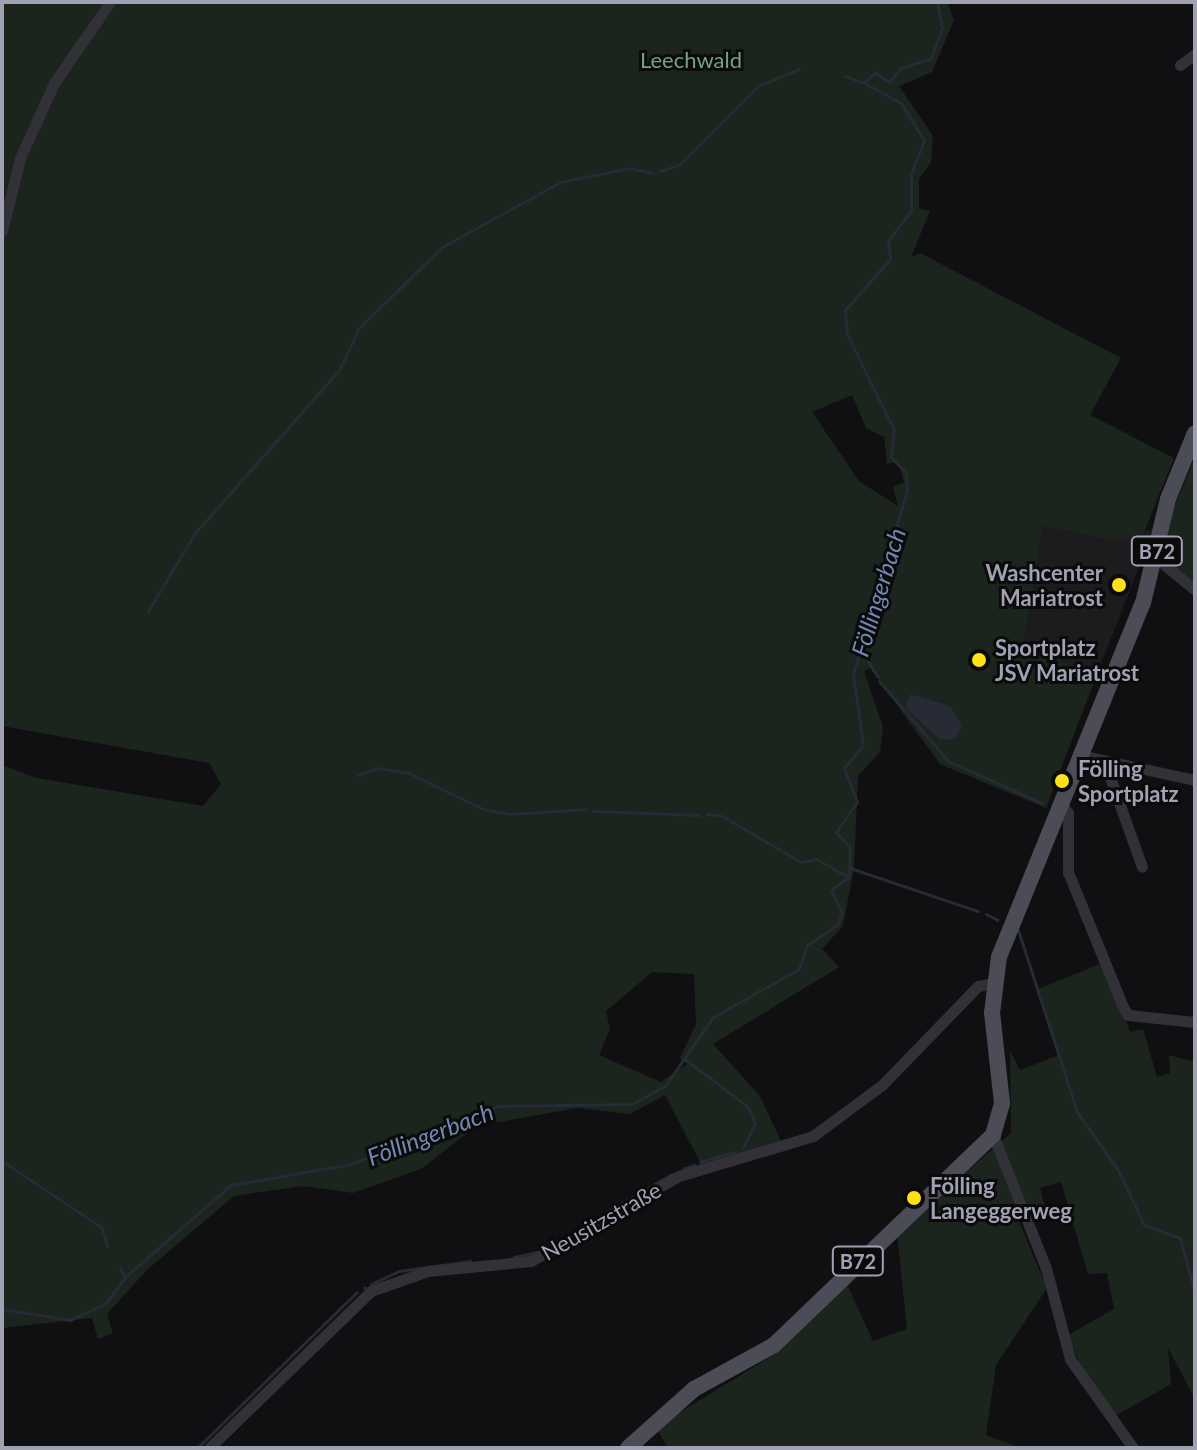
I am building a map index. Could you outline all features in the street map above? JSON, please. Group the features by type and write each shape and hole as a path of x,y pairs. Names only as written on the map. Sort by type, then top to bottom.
{"main road":[{"name":"B72","path":"628,1448 694,1389 774,1345 993,1135 1002,1103 993,983 1155,557 1195,433"}],"street":[{"path":"2,231 20,158 54,83 110,2"},
{"path":"1180,65 1195,54"},
{"path":"1155,557 1195,590"},
{"path":"1080,755 1105,763 1195,780"},
{"path":"1105,763 1142,867"},
{"path":"1061,803 1068,813 1068,872 1123,1007 1128,1015 1195,1022"},
{"name":"Neusitzstraße","path":"209,1448 371,1291 428,1271 531,1261 679,1176 813,1136 882,1085 978,986 993,983"},
{"path":"993,1135 1046,1268 1074,1367 1133,1448"}],"shaded area":[{"path":"1043,526 1113,541 1154,528 1096,677 1024,643"},
{"path":"910,694 950,706 962,725 955,739 940,740 906,708"}],"green space":[{"name":"Leechwald","path":"2,2 947,2 954,20 932,72 899,86 933,136 931,162 919,179 919,208 930,211 911,257 920,253 1121,358 1090,415 1174,458 1143,535 1113,541 1043,526 1024,642 1096,677 1046,808 940,764 870,668 864,671 883,727 880,752 858,776 854,868 843,926 822,949 839,967 713,1044 760,1096 781,1141 701,1164 665,1095 630,1114 578,1108 476,1126 421,1169 353,1193 303,1186 234,1196 147,1270 107,1314 113,1333 98,1339 92,1318 2,1328 2,765 37,778 203,806 221,784 209,763 2,726","holes":["852,395 866,428 884,437 887,464 898,462 904,482 893,487 898,506 859,481 812,412","652,972 694,974 696,1024 680,1058 687,1064 661,1082 599,1055 610,1029 606,1011"]},
{"path":"1195,457 1195,595 1163,566 1170,517"},
{"path":"1105,962 1130,1032 1143,1029 1157,1077 1170,1073 1169,1055 1195,1062 1195,1399 1168,1348 1171,1384 1115,1416 1087,1381 1068,1335 1114,1309 1107,1273 1088,1274 1061,1182 1040,1188 1045,1207 1017,1217 1047,1288 996,1365 986,1435 1021,1448 668,1448 656,1427 770,1357 845,1280 873,1341 907,1329 897,1233 1011,1133 1010,1051 1020,1070 1059,1055 1036,990"}],"waterway":[{"name":"Föllingerbach","path":"2,1309 70,1320 106,1303 125,1277 231,1185 351,1164 498,1106 632,1104 665,1086 713,1017 799,969 807,945 837,925 842,912 831,890 849,877 850,848 836,832 857,802 844,768 863,745 853,674 907,491 906,473 891,457 894,430 847,334 845,310 890,259 888,241 911,211 911,173 924,140 901,103 864,83 875,72 889,82 901,68 931,58 942,27 937,2"},
{"path":"660,171 679,165 758,86 799,69"},
{"path":"845,76 864,83"},
{"path":"148,611 195,533 339,370 359,328 442,247 560,182 631,168 651,173"},
{"path":"861,651 878,677"},
{"path":"879,681 948,761 1042,803"},
{"path":"358,775 377,768 409,773 483,809 511,814 586,809"},
{"path":"593,811 700,815"},
{"path":"707,814 722,816 801,862 816,859 849,877"},
{"path":"850,868 978,911"},
{"path":"986,914 998,920"},
{"path":"1018,930 1077,1112 1118,1170 1144,1225 1180,1238 1195,1294"},
{"path":"685,1059 748,1107 755,1123 743,1148"},
{"path":"700,1162 736,1152"},
{"path":"2,1161 101,1227 107,1246"},
{"path":"683,1169 694,1165"},
{"path":"606,1212 672,1174"},
{"path":"514,1257 537,1252"},
{"path":"371,1284 399,1271 470,1261"},
{"path":"120,1268 125,1277"},
{"path":"197,1448 357,1292"}],"place":[{"name":"Washcenter Mariatrost","path":"1119,585"},
{"name":"Sportplatz JSV Mariatrost","path":"979,660"},
{"name":"Fölling Sportplatz","path":"1062,781"},
{"name":"Fölling Langeggerweg","path":"914,1198"}]}
